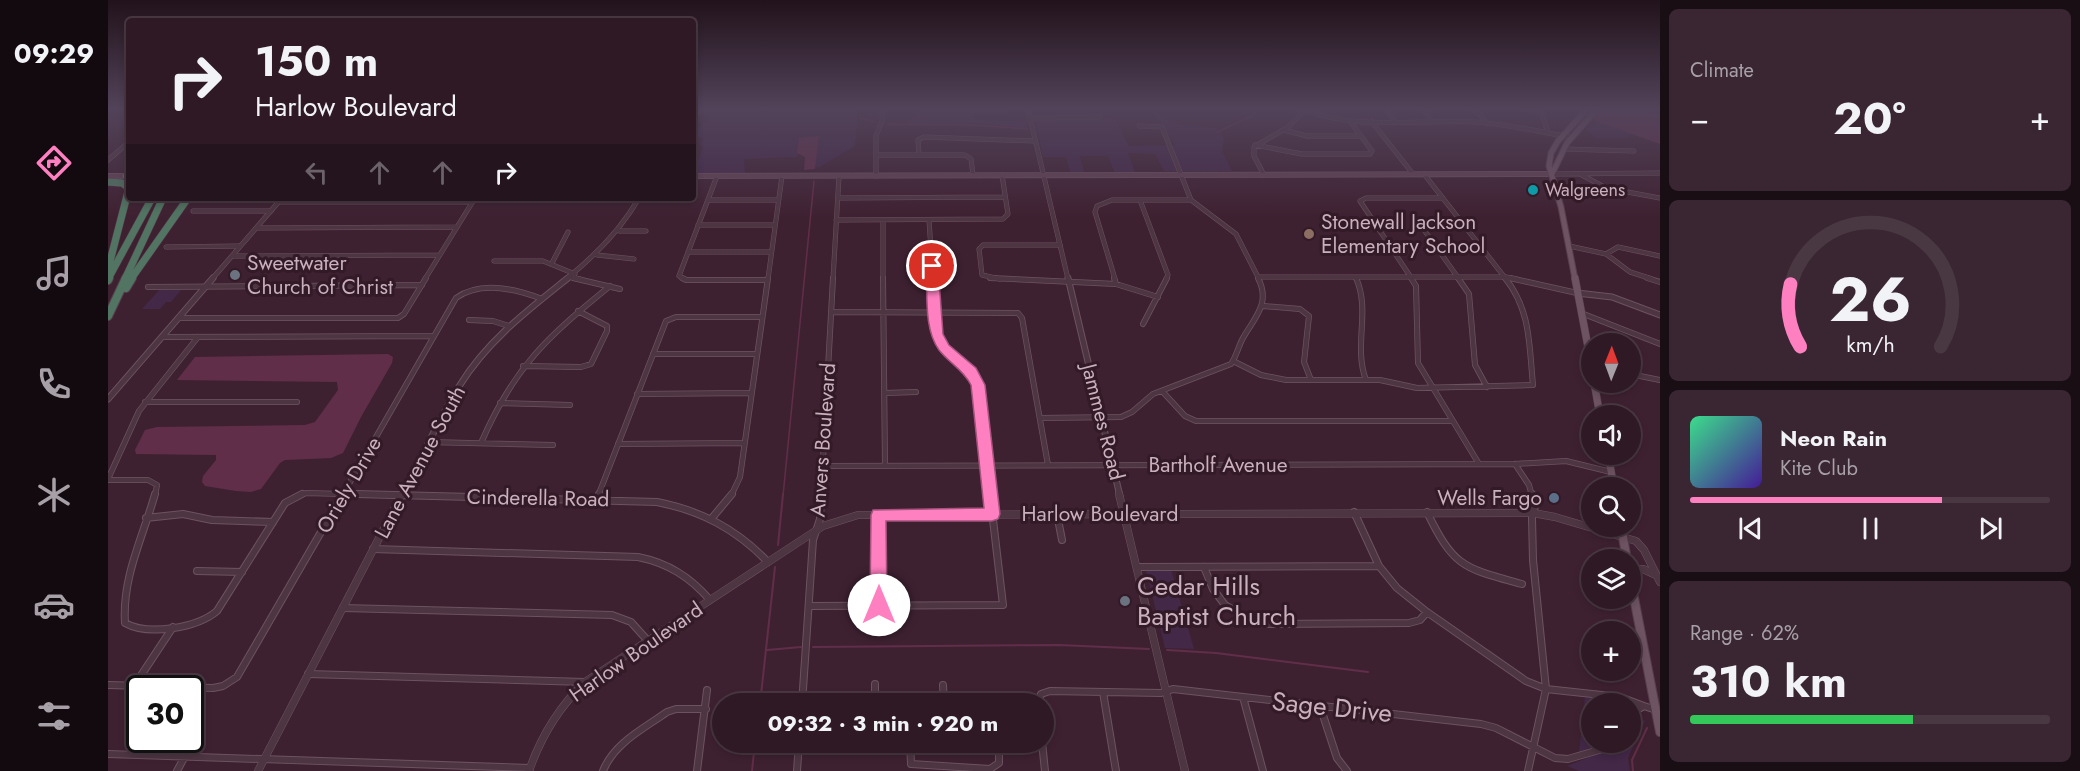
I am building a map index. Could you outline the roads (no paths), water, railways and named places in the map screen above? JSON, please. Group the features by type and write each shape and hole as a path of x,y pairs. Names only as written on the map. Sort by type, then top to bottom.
{"highway":[{"path":"108,179 126,186"},
{"path":"108,268 126,199"},
{"path":"108,280 150,201"},
{"path":"108,316 162,201"},
{"path":"115,302 121,297 148,253 186,201"}],"main road":[{"path":"1556,145 1551,153 1549,166 1569,246 1585,333"},
{"path":"1552,174 1566,145"},
{"path":"696,176 1552,174"},
{"path":"108,179 126,176"},
{"path":"1610,465 1612,477"},
{"path":"1623,537 1625,549"},
{"path":"1636,609 1660,732"}],"street":[{"path":"108,158 125,145"},
{"path":"876,145 876,176"},
{"path":"918,145 919,155"},
{"name":"Jammes Road","path":"1036,145 1185,771"},
{"path":"1040,418 1125,415 1148,397 1221,369 1233,361 1241,341 1263,306 1264,293 1236,234 1191,200 1170,145"},
{"path":"1264,175 1253,154 1255,145 1294,153 1370,154 1372,151 1367,145"},
{"path":"1390,145 1413,174"},
{"path":"1563,149 1634,151"},
{"path":"876,155 968,156 971,159 973,176"},
{"path":"1552,174 1660,173"},
{"path":"1233,361 1268,377 1366,380 1431,388 1531,386 1533,383 1525,312 1518,294 1424,174"},
{"path":"1579,174 1606,188 1660,198"},
{"path":"717,176 679,274 680,278 686,280 767,280"},
{"path":"712,518 736,489 782,176"},
{"name":"Anvers Boulevard","path":"803,693 816,531 820,519 839,176"},
{"path":"837,220 1006,218 1008,214 1002,176"},
{"path":"838,198 1005,197"},
{"path":"1443,198 1366,198 1360,201 1417,289 1416,355 1431,388 1479,464"},
{"path":"708,200 778,200"},
{"path":"1116,284 1095,209 1099,204 1108,200 1191,200"},
{"path":"1140,200 1168,275 1143,324"},
{"path":"108,399 279,201"},
{"path":"178,318 400,317 472,201"},
{"name":"Lane Avenue South","path":"258,771 428,442 468,373 510,326 597,255 619,231 637,201"},
{"path":"193,211 271,211"},
{"path":"883,220 885,466"},
{"path":"809,606 1002,605 976,380 968,367 941,343 937,334 929,220"},
{"path":"1462,223 1428,223 1422,226 1459,277 1471,299 1475,365 1486,387"},
{"path":"698,225 775,225"},
{"path":"256,228 456,228"},
{"path":"619,231 646,231"},
{"path":"552,264 568,232"},
{"path":"1060,245 981,246 979,249 982,275 986,278 1069,284 1116,284 1158,297"},
{"path":"166,247 240,246"},
{"path":"1569,246 1606,254 1630,272 1660,282"},
{"path":"1606,254 1618,247 1660,256"},
{"path":"688,252 771,252"},
{"path":"232,256 440,255"},
{"path":"597,255 634,259"},
{"path":"494,261 540,261 552,264 573,275 620,289"},
{"path":"1356,277 1365,298 1359,363 1366,380"},
{"path":"1258,278 1506,277 1577,293 1612,297 1660,315"},
{"path":"148,287 422,285"},
{"path":"481,443 500,403 523,366 548,337 610,286"},
{"name":"Oriely Drive","path":"204,688 213,688 232,681 242,670 456,298 466,291 518,290 542,299"},
{"path":"1263,306 1300,309 1309,315 1304,362 1311,380"},
{"path":"523,366 588,366 593,361 607,328 605,323 578,311"},
{"path":"831,312 1018,313 1022,318 1048,465"},
{"path":"1581,313 1660,344"},
{"path":"597,499 664,323 669,319 762,317"},
{"path":"469,320 493,321 510,326"},
{"path":"162,337 434,336"},
{"path":"146,518 183,514 212,520 273,522 211,618 191,628 132,627 125,623 127,592 138,542 146,518 157,489 155,483 148,480 108,479 132,423 145,402 198,337"},
{"path":"653,354 757,354"},
{"path":"1641,376 1660,380"},
{"path":"1162,391 1185,416 1196,421 1452,421"},
{"path":"885,393 916,392"},
{"path":"637,394 751,393"},
{"path":"145,402 297,402"},
{"path":"500,403 570,405"},
{"path":"428,442 553,445"},
{"path":"618,444 744,443"},
{"name":"Bartholf Avenue","path":"823,466 1515,464 1566,461 1611,472"},
{"path":"1515,464 1531,491 1535,506 1533,560 1546,689 1528,771"},
{"name":"Cinderella Road","path":"273,522 291,498 306,493 597,499 672,504 712,518 741,535 768,562"},
{"path":"1427,512 1446,548 1456,559 1469,567 1522,584"},
{"name":"Harlow Boulevard","path":"529,770 537,745 553,716 585,682 816,531 845,518 878,515 1427,512 1533,513 1581,525"},
{"path":"1354,513 1379,566 1397,588 1426,612 1526,681 1546,689 1620,697 1656,710"},
{"path":"1057,514 1062,540"},
{"path":"878,515 879,605"},
{"path":"1623,537 1641,545 1658,579"},
{"path":"373,549 646,557 664,563 689,577 710,600"},
{"path":"1138,567 1379,566"},
{"path":"1204,567 1211,588 1219,600 1234,613 1254,622 1265,624 1409,623 1420,620 1426,612"},
{"path":"1641,569 1658,579"},
{"path":"197,571 242,572"},
{"path":"343,608 612,615 631,622 648,641"},
{"path":"141,675 173,627"},
{"path":"308,674 585,682"},
{"path":"875,684 875,693"},
{"path":"108,685 126,686"},
{"path":"943,685 943,693"},
{"name":"Sage Drive","path":"1044,693 1050,691 1161,693 1173,689 1481,724 1496,728 1555,758 1568,759 1587,753"},
{"path":"697,771 707,690"},
{"path":"1103,692 1116,771"},
{"path":"1243,697 1263,771"},
{"path":"1320,706 1338,758 1347,771"},
{"path":"603,771 608,758 615,749 667,712 676,709 706,709"},
{"path":"108,753 529,770"},
{"path":"796,771 798,753"},
{"path":"910,753 911,764 990,769 999,763 999,753"},
{"path":"1043,753 1045,771"},
{"path":"177,771 185,756"}],"waterway":[{"path":"783,496 814,181"},
{"path":"778,545 783,494"},
{"path":"761,693 775,567"},
{"path":"813,647 1059,645 1149,649"},
{"path":"767,650 801,647"},
{"path":"1167,650 1216,653 1368,672"},
{"path":"1633,771 1632,760 1647,728"},
{"path":"752,771 754,753"}],"place":[{"name":"Walgreens","path":"1533,190"},
{"name":"Stonewall Jackson Elementary School","path":"1309,234"},
{"name":"Sweetwater Church of Christ","path":"235,275"},
{"name":"Wells Fargo","path":"1554,498"},
{"name":"Cedar Hills Baptist Church","path":"1125,601"}]}
